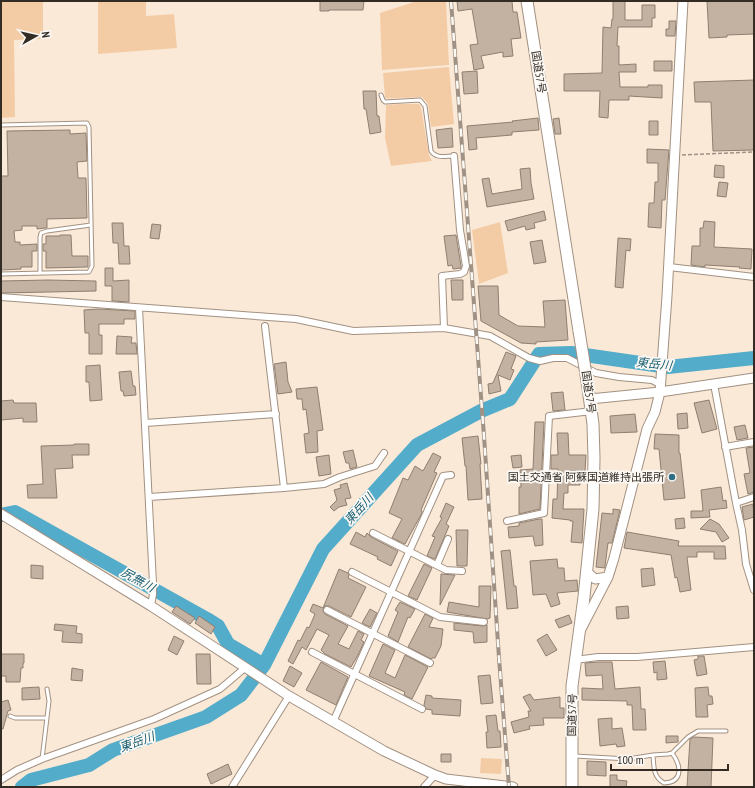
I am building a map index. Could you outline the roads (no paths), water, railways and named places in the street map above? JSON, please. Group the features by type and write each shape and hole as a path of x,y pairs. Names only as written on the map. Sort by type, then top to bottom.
{"highway":[{"name":"国道57号","path":"527,1 592,411 594,458 593,509 580,630 575,660 571,712 572,787"}],"street":[{"path":"580,630 608,577 647,429 655,412 661,385 669,267 683,1"},
{"path":"444,328 442,276 460,274 464,272 466,266 460,230 454,156"},
{"path":"669,267 754,277"},
{"path":"1,297 296,319 352,331 444,328 490,336 529,358 540,361 553,358 567,358 596,373 620,378 652,380 661,385"},
{"path":"139,308 153,583 153,594 150,606"},
{"path":"265,326 284,488"},
{"path":"590,399 661,385 714,384 754,378"},
{"path":"714,384 742,530 746,564 754,590"},
{"path":"507,521 544,513 549,416 592,411"},
{"path":"145,423 276,414"},
{"path":"725,447 754,442"},
{"path":"149,497 324,484 340,477 375,466 384,453"},
{"path":"333,722 444,476 451,476"},
{"path":"736,503 754,498"},
{"path":"5,518 150,606 248,668 289,696 384,751 434,775 446,779 513,787"},
{"path":"373,533 446,570 462,571"},
{"path":"437,565 448,539"},
{"path":"586,571 595,579 608,577"},
{"path":"352,572 440,617 484,622"},
{"path":"327,610 430,663"},
{"path":"575,660 598,657 637,657 754,647"},
{"path":"312,652 422,709"},
{"path":"1,780 42,759 154,720 220,689 248,668"},
{"path":"232,787 289,696"},
{"path":"424,787 434,775"}],"lane":[{"path":"381,95 385,102 420,100 423,102 425,106 431,150 437,157 454,156"},
{"path":"1,125 87,123 90,127 92,266 89,272 1,274"},
{"path":"40,273 41,233 47,230 91,226"},
{"path":"42,759 49,701 47,689"},
{"path":"10,716 15,718 47,718"},
{"path":"571,756 628,759 672,753 688,736 698,731 726,731"},
{"path":"653,755 656,777 664,783 671,783 678,774 677,760 672,753"}],"waterway":[{"name":"東岳川","path":"22,787 31,780 89,765 113,750 206,717 241,695 264,665 323,549 417,445 481,411 510,399 539,354 571,353 668,367 754,358"},
{"name":"尻無川","path":"1,515 15,512 207,619 218,626 228,644 264,665"}],"railway":[{"path":"451,1 509,787"}],"place":[{"name":"国土交通省 阿蘇国道維持出張所","path":"672,477"}]}
